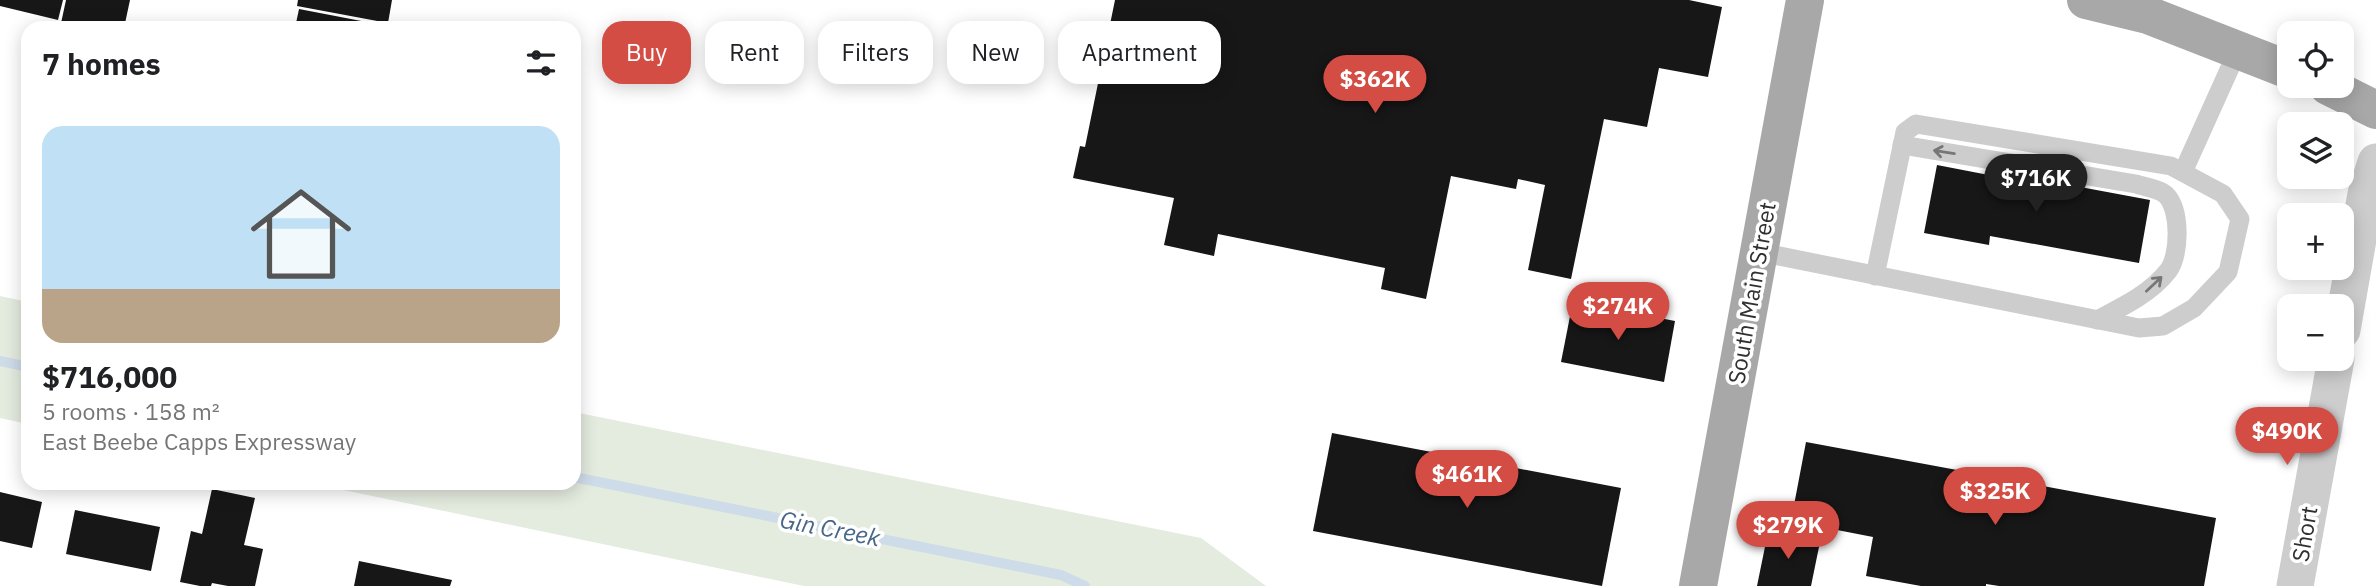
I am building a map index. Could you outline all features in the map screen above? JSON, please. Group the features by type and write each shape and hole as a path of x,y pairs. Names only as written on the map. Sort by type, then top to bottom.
{"main road":[{"name":"South Main Street","path":"1698,586 1805,0"},
{"path":"2085,0 2148,15 2277,65"},
{"path":"2352,98 2376,110"}],"street":[{"path":"2348,294 2366,194 2376,162"},
{"name":"Short","path":"2295,586 2334,371"}],"lane":[{"path":"2183,172 2238,50"},
{"path":"1759,252 1875,276 2139,328 2163,326 2194,308 2228,272 2240,219 2223,194 2171,166 1916,124 1905,132 1875,276"},
{"path":"1902,145 2136,184 2165,194 2176,210 2178,237 2169,270 2140,297 2097,320"}],"shaded area":[{"path":"0,296 21,300 21,422 0,418"},
{"path":"581,413 1201,538 1266,586 804,586 344,490 581,490"}],"building":[{"path":"0,0 63,0 58,20 0,6"},
{"path":"66,0 130,0 126,21 62,21"},
{"path":"298,0 392,0 388,21 297,6"},
{"path":"1115,0 1689,0 1722,7 1708,77 1659,68 1647,127 1604,119 1571,279 1528,270 1545,185 1518,179 1516,189 1451,176 1426,299 1381,289 1385,268 1218,234 1214,256 1164,245 1174,198 1073,178 1080,146 1085,147 1098,84 1221,84 1221,21 1111,21"},
{"path":"299,9 361,21 296,21"},
{"path":"1937,165 1999,177 2000,172 2150,200 2139,263 1990,236 1989,245 1924,233"},
{"path":"1573,301 1675,321 1664,382 1561,362"},
{"path":"1332,433 1621,488 1602,586 1313,531"},
{"path":"1806,442 2216,518 2204,586 1921,586 1866,576 1873,537 1791,521"},
{"path":"212,490 255,498 244,545 263,549 255,586 212,583 211,586 200,586 180,582 191,531 202,534"},
{"path":"0,492 42,502 32,548 0,541"},
{"path":"75,510 160,527 151,571 66,554"},
{"path":"1768,532 1820,542 1811,586 1757,586"},
{"path":"359,561 452,580 450,586 354,586"}],"waterway":[{"name":"Gin Creek","path":"0,361 21,366"},
{"name":"Gin Creek","path":"581,478 1061,575 1085,586"}]}
